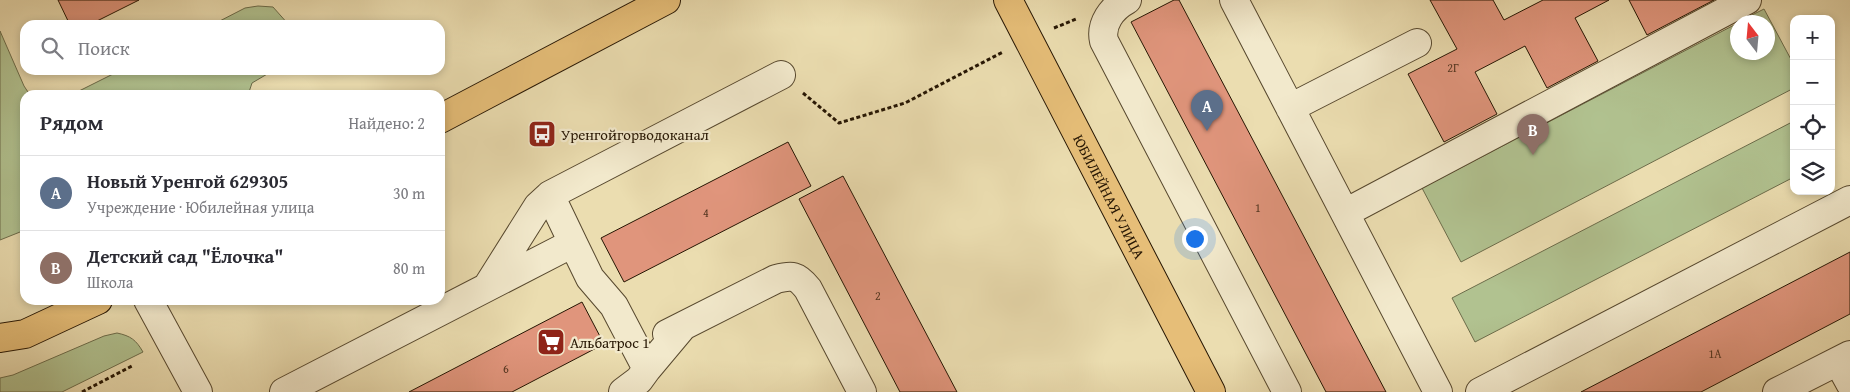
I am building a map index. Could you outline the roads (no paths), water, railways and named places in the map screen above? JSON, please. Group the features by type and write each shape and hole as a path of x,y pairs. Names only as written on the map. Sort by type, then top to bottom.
{"main road":[{"path":"445,116 666,0"},
{"name":"ЮБИЛЕЙНАЯ УЛИЦА","path":"1008,0 1211,392"},
{"path":"0,338 25,334 87,305"}],"lane":[{"path":"1234,0 1438,392"},
{"path":"1345,213 1714,8 1747,0"},
{"path":"1123,1 1109,16 1104,26 1104,41 1287,392"},
{"path":"1290,108 1416,43"},
{"path":"486,288 538,206 550,194 781,76"},
{"path":"550,194 590,278 614,306 642,359 639,380 623,392"},
{"path":"1484,391 1850,200"},
{"path":"284,392 573,242"},
{"path":"642,359 682,326 776,279 789,276 800,279 808,289 862,392"},
{"path":"151,305 198,392"},
{"path":"1777,392 1846,366"}],"place":[{"name":"Новый Уренгой 629305","path":"1207,131"},
{"name":"Уренгойгорводоканал","path":"542,134"},
{"name":"Детский сад \"Ёлочка\"","path":"1533,155"},
{"name":"Альбатрос 1","path":"551,342"}]}
